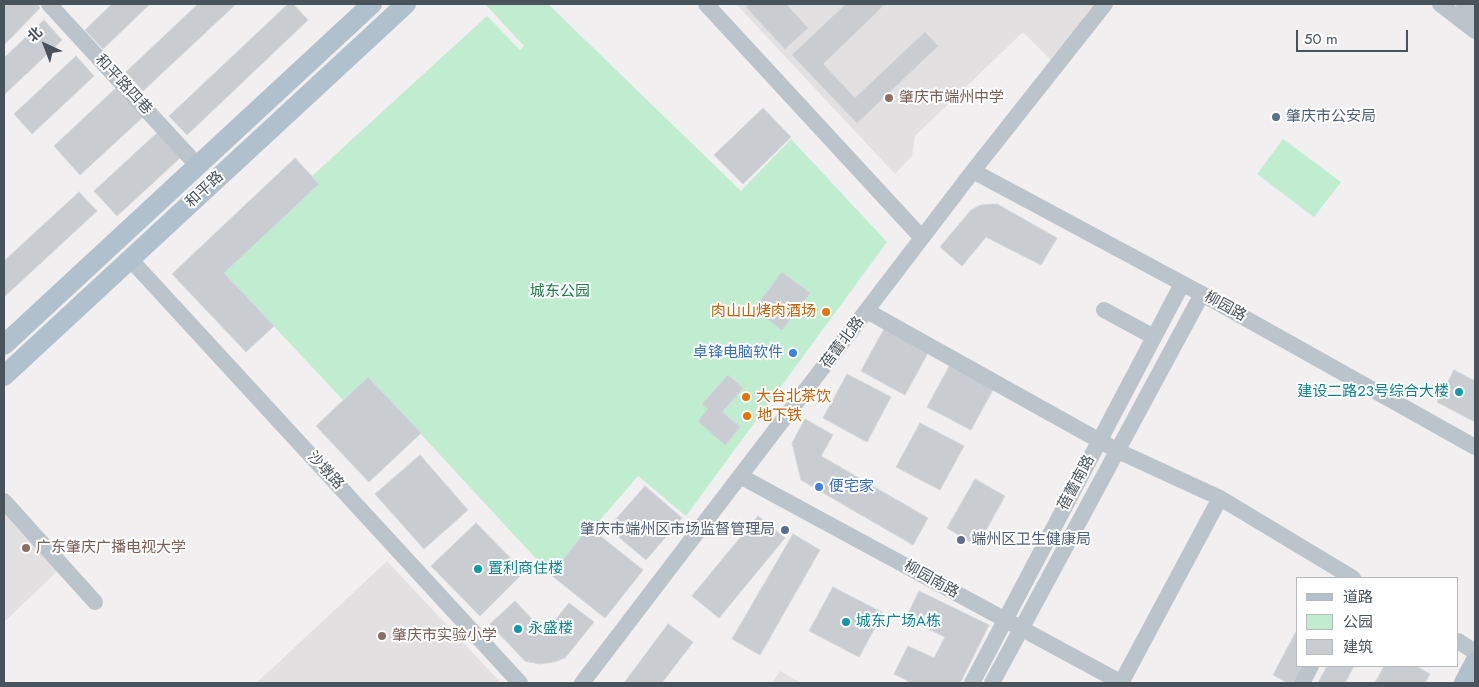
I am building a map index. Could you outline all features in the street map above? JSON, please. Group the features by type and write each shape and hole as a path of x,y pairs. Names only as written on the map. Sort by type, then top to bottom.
{"main road":[{"name":"和平路","path":"4,345 372,4"},
{"name":"和平路","path":"4,376 406,4"},
{"path":"1464,683 1475,662"}],"street":[{"name":"和平路四巷","path":"49,4 197,165"},
{"path":"706,4 922,238"},
{"name":"蓓蕾北路","path":"582,683 973,171 1106,4"},
{"path":"1440,4 1475,31"},
{"path":"1464,4 1475,12"},
{"name":"柳园路","path":"973,171 1202,294 1475,447"},
{"name":"沙墩路","path":"130,259 520,683"},
{"name":"蓓蕾南路","path":"972,683 1182,284"},
{"name":"蓓蕾南路","path":"992,683 1202,294"},
{"path":"867,310 1118,451 1220,498 1351,577"},
{"path":"1104,310 1154,337"},
{"name":"柳园南路","path":"740,476 1121,683"},
{"path":"1121,683 1220,498"},
{"path":"4,501 95,602"},
{"path":"1459,642 1475,652"},
{"path":"1302,683 1310,667"}],"shaded area":[{"name":"肇庆市端州中学","path":"736,4 1097,4 1051,60 1023,32 915,136 912,156 895,174"},
{"name":"广东肇庆广播电视大学","path":"4,501 64,565 4,622"},
{"name":"肇庆市实验小学","path":"387,561 501,683 256,683 277,664"},
{"path":"780,671 801,683 772,683"}],"green space":[{"name":"城东公园","path":"485,4 548,4 741,191 791,139 887,242 686,516 638,476 552,576 368,377 343,400 224,273 319,184 312,176 487,16 520,50 524,46"},
{"path":"1283,139 1341,182 1314,217 1257,174"}],"building":[{"path":"4,4 37,4 40,8 4,45"},
{"path":"112,4 150,4 103,49 85,30"},
{"path":"198,4 236,4 143,91 126,72"},
{"path":"288,4 293,4 308,20 187,135 169,116"},
{"path":"750,4 786,4 808,28 785,49 746,7"},
{"path":"846,4 881,4 883,6 823,64 855,98 925,32 938,46 857,123 792,55"},
{"path":"44,20 62,40 4,95 4,58"},
{"path":"76,56 94,76 32,134 14,114"},
{"path":"117,87 144,116 80,175 54,146"},
{"path":"763,108 791,137 743,184 714,155"},
{"path":"158,132 181,157 117,216 94,191"},
{"path":"295,158 319,184 224,273 274,326 246,352 172,274"},
{"path":"79,192 97,211 4,297 4,261"},
{"path":"997,204 1057,238 1041,265 986,237 962,266 940,247 971,210 981,205"},
{"path":"782,272 810,293 782,330 754,309"},
{"path":"885,327 929,351 905,395 861,371"},
{"path":"951,363 995,386 971,430 927,407"},
{"name":"建设二路23号综合大楼","path":"1454,370 1475,381 1475,422 1437,402"},
{"path":"847,374 891,397 867,442 823,418"},
{"path":"728,375 743,388 722,412 740,427 725,445 698,421 708,409 702,404"},
{"path":"368,377 421,433 369,482 316,426"},
{"path":"805,419 833,435 821,456 928,518 913,545 801,480 792,443"},
{"path":"920,423 964,446 940,490 896,467"},
{"path":"420,455 468,510 424,549 375,494"},
{"path":"975,479 1005,496 977,546 947,528"},
{"path":"645,486 682,518 646,560 608,528"},
{"path":"758,516 785,538 719,618 692,596"},
{"name":"置利商住楼","path":"476,523 524,572 480,616 431,566"},
{"path":"589,527 643,570 605,618 551,575"},
{"path":"793,534 820,550 760,655 732,639"},
{"name":"城东广场A栋","path":"833,587 883,613 859,657 809,631"},
{"path":"919,591 989,625 960,683 912,683 894,674 908,646 934,658 945,637 906,618"},
{"name":"永盛楼","path":"515,601 545,633 569,603 594,622 565,658 539,664 525,661 490,624"},
{"path":"668,624 693,642 662,683 624,683"},
{"path":"1296,632 1296,667 1301,667 1293,683 1288,683 1273,675"},
{"path":"1326,667 1353,667 1345,683 1318,683"},
{"path":"1383,667 1418,667 1430,674 1425,683 1375,683"}],"place":[{"name":"肇庆市端州中学","path":"889,98"},
{"name":"肇庆市公安局","path":"1276,117"},
{"name":"肉山山烤肉酒场","path":"826,312"},
{"name":"卓锋电脑软件","path":"793,353"},
{"name":"建设二路23号综合大楼","path":"1459,392"},
{"name":"大台北茶饮","path":"746,397"},
{"name":"地下铁","path":"747,416"},
{"name":"便宅家","path":"819,487"},
{"name":"肇庆市端州区市场监督管理局","path":"785,530"},
{"name":"端州区卫生健康局","path":"961,540"},
{"name":"广东肇庆广播电视大学","path":"26,548"},
{"name":"置利商住楼","path":"478,569"},
{"name":"城东广场A栋","path":"846,622"},
{"name":"永盛楼","path":"518,629"},
{"name":"肇庆市实验小学","path":"382,636"}]}
